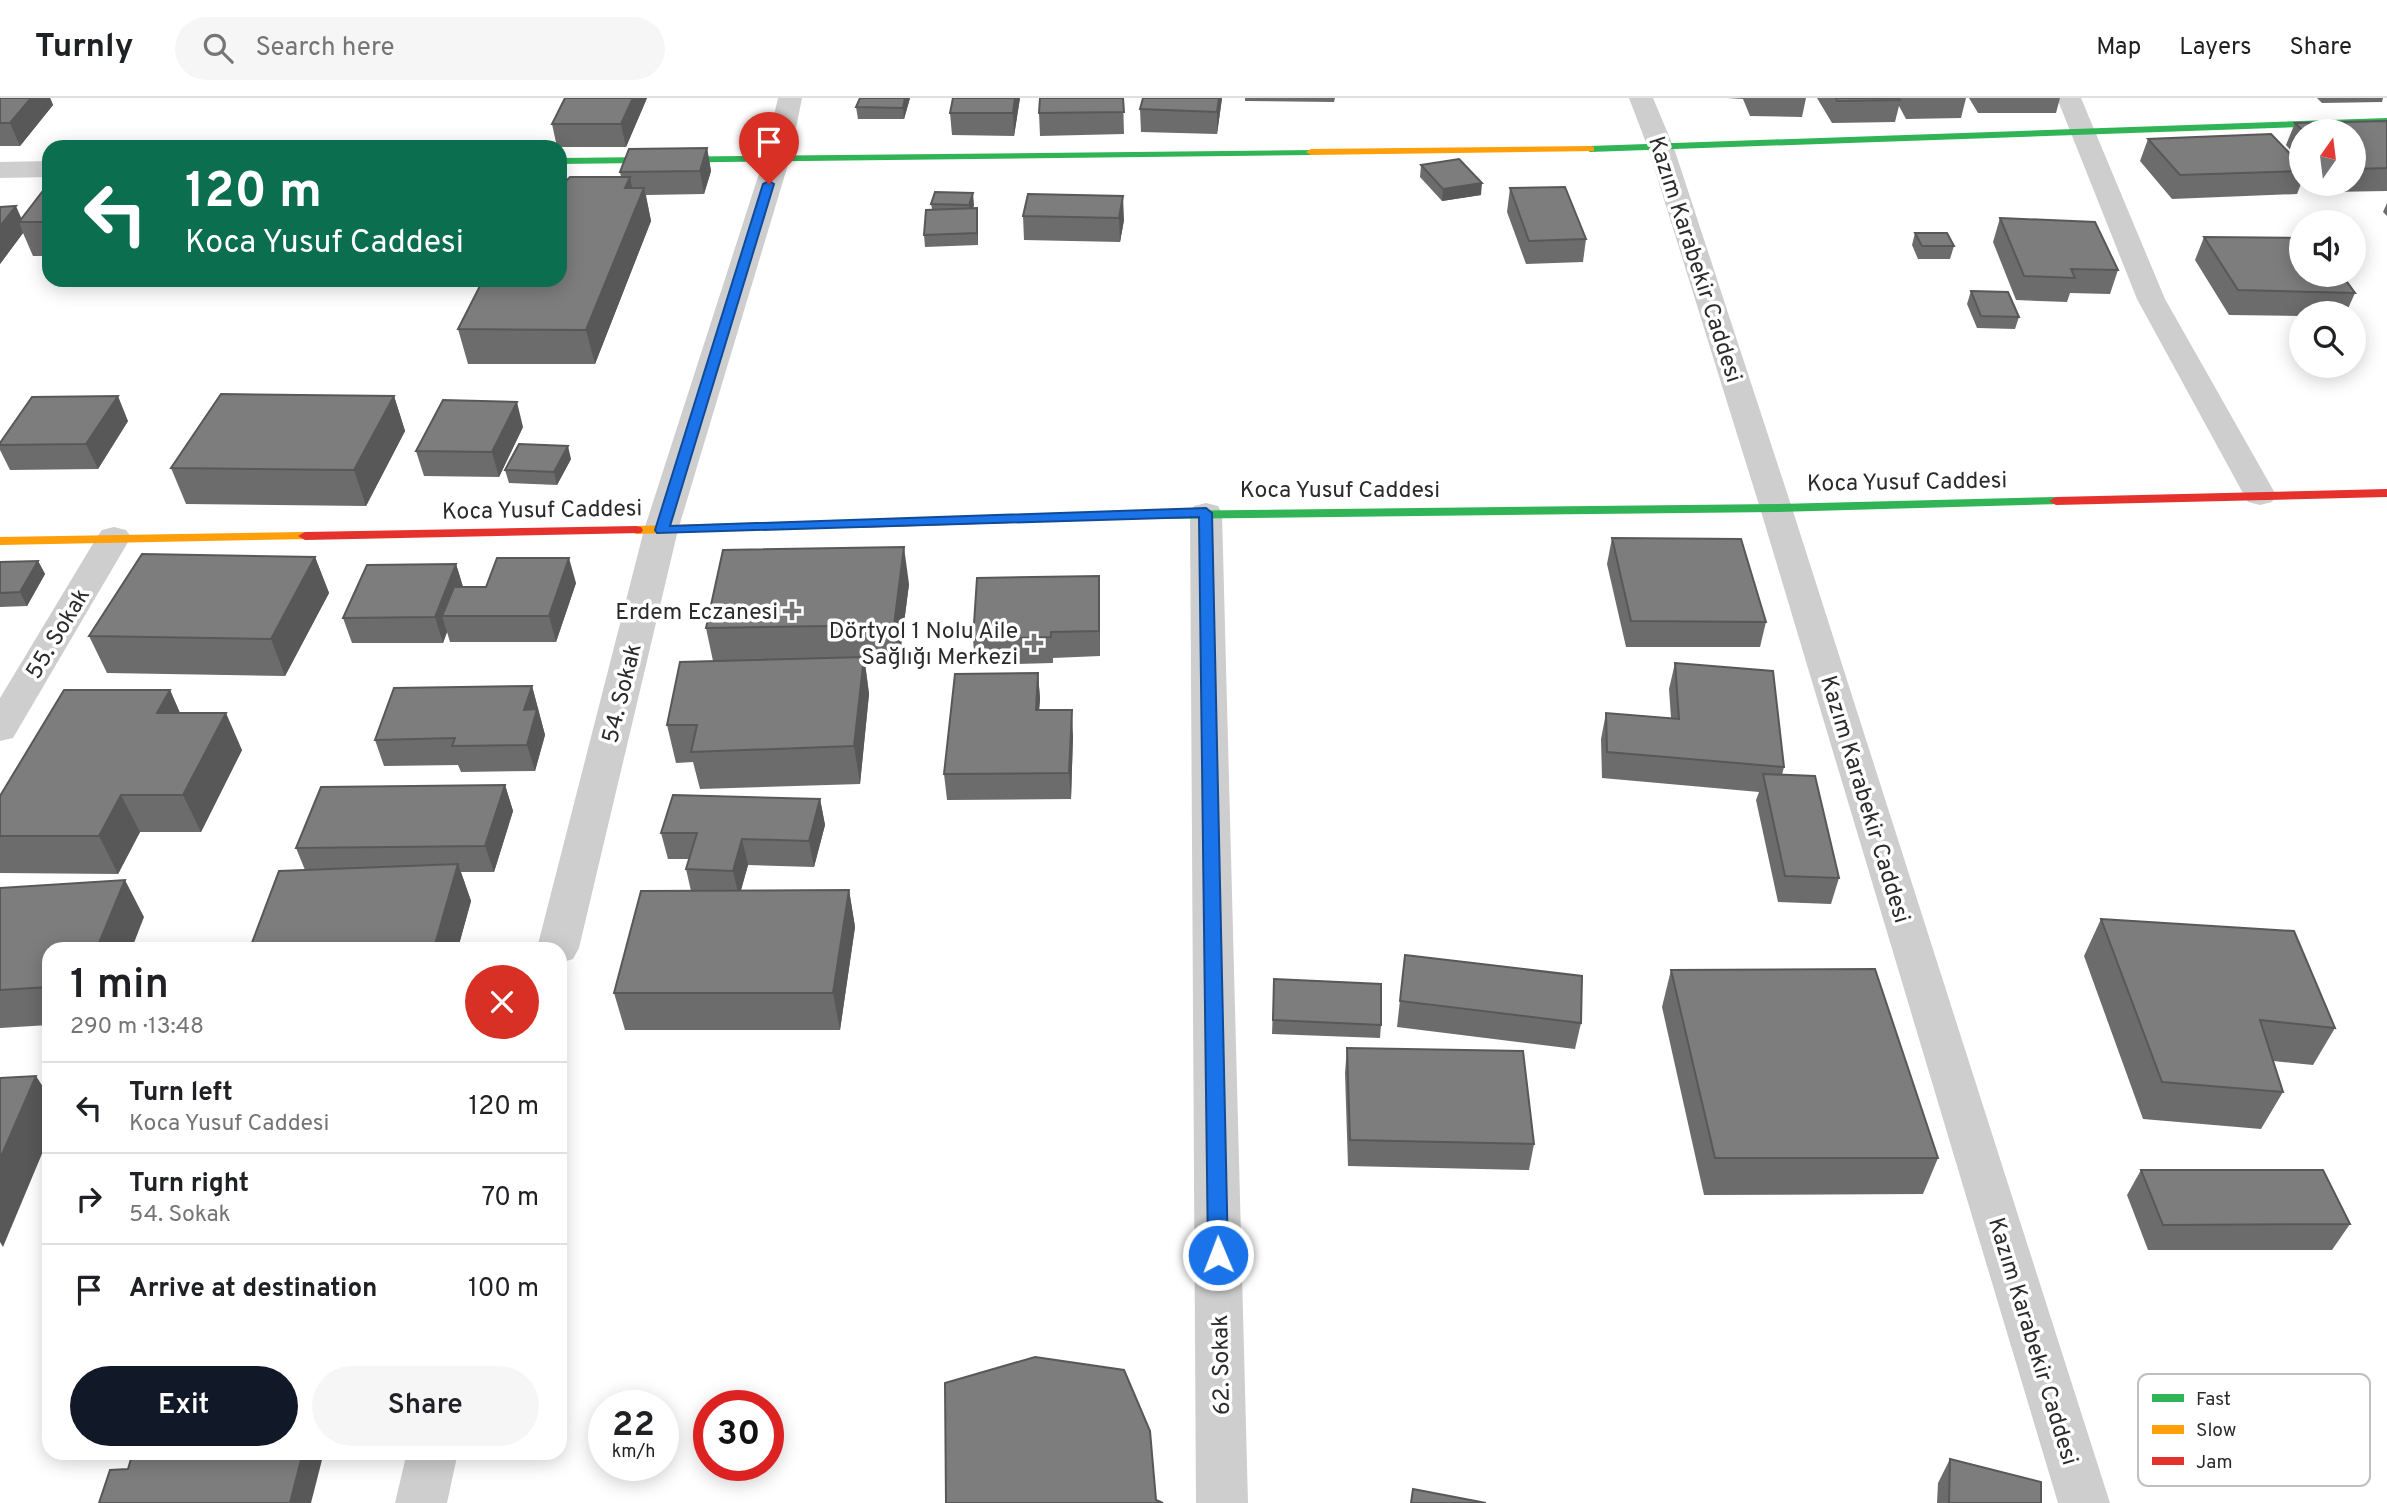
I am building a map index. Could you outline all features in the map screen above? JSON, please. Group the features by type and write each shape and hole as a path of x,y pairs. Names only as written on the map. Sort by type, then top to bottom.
{"street":[{"name":"54. Sokak","path":"559,942 662,530 777,158 790,98"},
{"name":"Kazım Karabekir Caddesi","path":"1641,98 1661,148 1776,508 2084,1503"},
{"path":"2068,98 2085,132 2151,299 2260,495"},
{"path":"567,161 1661,148 2387,121"},
{"path":"0,170 42,170"},
{"name":"Koca Yusuf Caddesi","path":"0,541 114,537 662,530 1206,513 1776,508 2387,494"},
{"name":"62. Sokak","path":"1206,513 1222,1503"},
{"name":"55. Sokak","path":"0,730 114,537"},
{"path":"421,1503 431,1460"}],"building":[{"path":"0,98 31,98 10,123 0,123"},
{"path":"565,98 633,98 621,124 552,124"},
{"path":"860,98 905,98 903,108 856,107"},
{"path":"953,98 1015,98 1013,113 950,113"},
{"path":"1040,98 1123,98 1124,112 1039,113"},
{"path":"1143,98 1219,98 1217,112 1140,109"},
{"path":"1836,98 1899,98 1900,100 1837,101"},
{"path":"2366,121 2387,121 2387,168 2366,169"},
{"path":"2271,134 2289,153 2289,171 2180,175 2148,139"},
{"path":"707,148 700,171 620,172 629,149"},
{"path":"1459,159 1482,183 1443,189 1421,165"},
{"path":"570,177 630,177 625,188 644,188 586,330 458,329 479,287 567,287 567,180"},
{"path":"1565,187 1586,239 1529,241 1510,188"},
{"path":"42,192 42,222 19,222"},
{"path":"935,192 973,193 969,205 931,204"},
{"path":"1028,194 1123,196 1119,218 1023,216"},
{"path":"16,206 0,226 0,207"},
{"path":"977,208 977,233 924,235 926,210"},
{"path":"2000,218 2095,222 2118,270 2071,269 2075,278 2024,276"},
{"path":"1915,233 1947,233 1954,246 1922,246"},
{"path":"2204,237 2289,238 2289,287 2351,287 2355,293 2238,290"},
{"path":"1971,291 2008,292 2019,317 1981,316"},
{"path":"221,394 394,396 354,470 171,468"},
{"path":"118,396 86,444 0,445 32,397"},
{"path":"443,400 517,402 492,452 416,451"},
{"path":"519,444 568,446 554,472 505,470"},
{"path":"1612,538 1741,539 1766,622 1631,621"},
{"path":"904,547 894,625 706,628 723,550"},
{"path":"142,554 315,557 271,639 89,636"},
{"path":"497,558 569,558 549,616 442,616 454,587 486,587"},
{"path":"38,561 20,592 0,593 0,562"},
{"path":"456,564 435,617 343,618 367,565"},
{"path":"1099,576 1099,631 1051,632 1051,637 973,639 977,578"},
{"path":"864,657 854,746 691,752 697,725 667,725 680,662"},
{"path":"1675,663 1773,671 1784,767 1607,752 1606,713 1679,719"},
{"path":"1038,673 1036,710 1072,710 1069,773 944,774 955,674"},
{"path":"532,686 524,710 537,709 527,745 452,746 455,738 375,740 394,688"},
{"path":"64,690 170,690 157,713 226,713 183,795 121,795 99,836 0,836 0,796"},
{"path":"1763,774 1815,776 1839,878 1785,876"},
{"path":"505,785 485,846 296,848 321,787"},
{"path":"673,795 820,799 809,841 742,839 733,871 686,869 697,833 661,833"},
{"path":"458,864 436,942 252,942 279,871"},
{"path":"125,880 99,942 42,942 42,987 0,990 0,888"},
{"path":"849,890 833,993 614,993 641,891"},
{"path":"2101,919 2294,931 2335,1028 2260,1020 2283,1092 2162,1082"},
{"path":"1405,955 1582,976 1581,1023 1400,1001"},
{"path":"1875,969 1938,1158 1715,1158 1671,970"},
{"path":"1274,979 1381,984 1381,1025 1273,1020"},
{"path":"1347,1048 1523,1051 1534,1144 1350,1140"},
{"path":"36,1076 0,1159 0,1078"},
{"path":"2141,1170 2323,1170 2350,1224 2163,1225"},
{"path":"1035,1357 1124,1370 1150,1431 1156,1500 1163,1503 946,1503 945,1383"},
{"path":"1950,1459 2041,1482 2041,1503 1949,1503"},
{"path":"131,1460 301,1460 290,1503 99,1503 110,1470 128,1469"},
{"path":"1413,1489 1486,1503 1411,1503"}],"traffic: fast":[{"path":"1590,149 2387,121"},
{"path":"567,161 1311,152"},
{"path":"1156,515 1776,508 2056,501"}],"traffic: slow":[{"path":"1311,152 1590,149"},
{"path":"636,530 856,524"},
{"path":"0,541 305,536"}],"traffic: jam":[{"path":"2056,501 2387,493"},
{"path":"856,524 1156,515"},
{"path":"305,536 636,530"}],"place":[{"name":"Erdem Eczanesi","path":"792,611"},
{"name":"Dörtyol 1 Nolu Aile Sağlığı Merkezi","path":"1034,643"}],"route":[{"path":"769,184 662,530 1206,513 1218,1255"}]}
